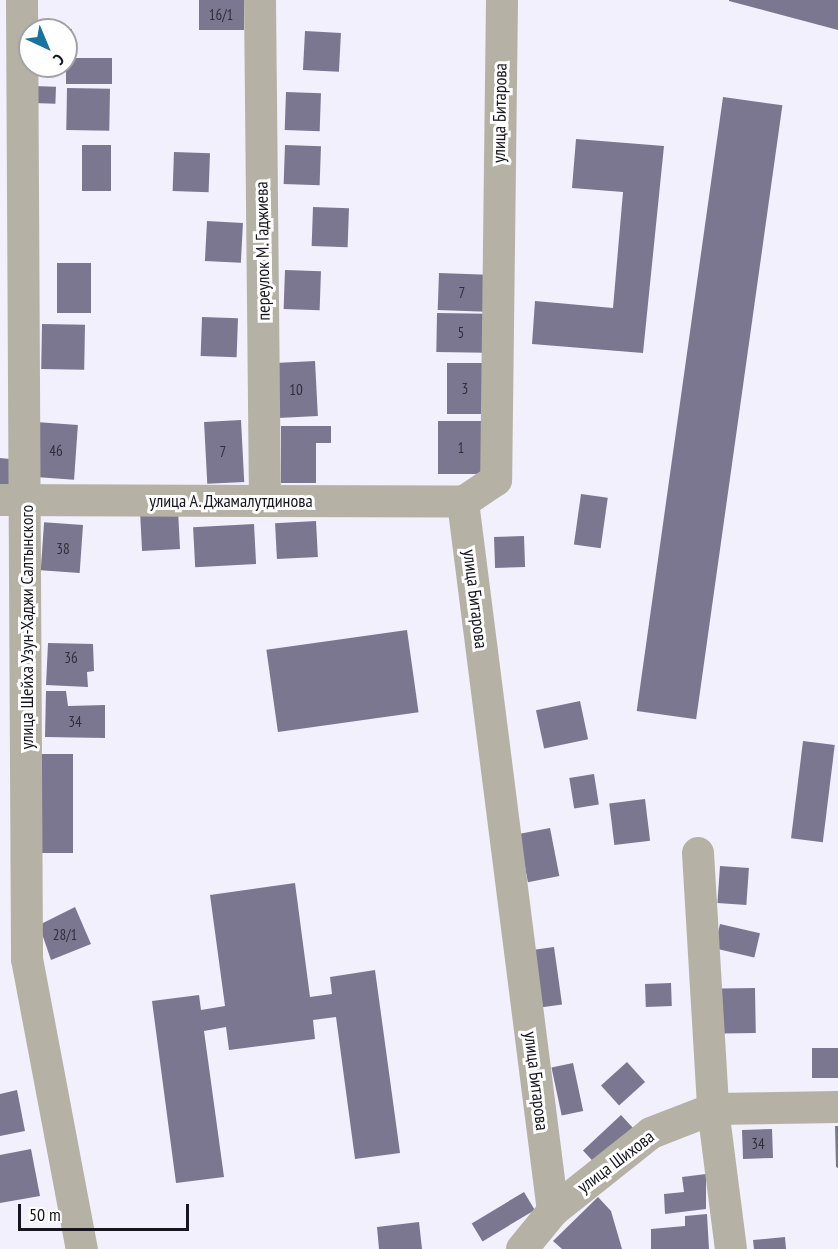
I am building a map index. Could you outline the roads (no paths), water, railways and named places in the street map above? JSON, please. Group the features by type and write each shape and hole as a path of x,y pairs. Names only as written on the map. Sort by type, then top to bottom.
{"street":[{"name":"улица Шейха Узун-Хаджи Салтынского","path":"22,0 14,500 14,959 81,1249"},
{"name":"переулок М. Гаджиева","path":"260,0 265,501"},
{"name":"улица Битарова","path":"502,0 496,480 463,502 553,1211"},
{"name":"улица А. Джамалутдинова","path":"14,500 463,502"},
{"path":"698,853 713,1109 731,1249"},
{"name":"улица Шихова","path":"522,1249 553,1211 651,1133 713,1109 838,1107"}]}
